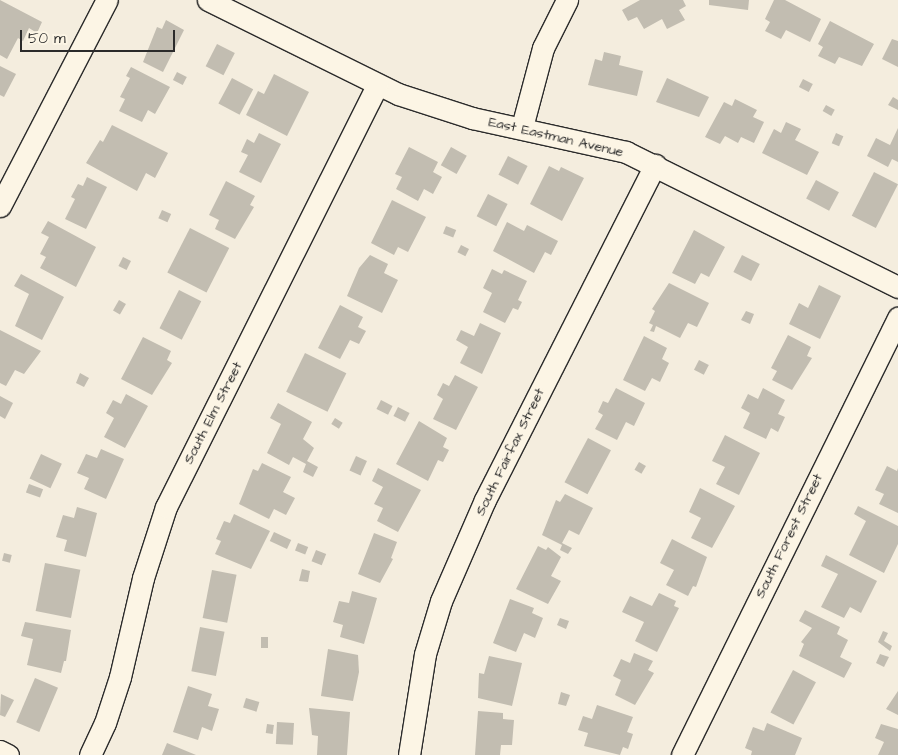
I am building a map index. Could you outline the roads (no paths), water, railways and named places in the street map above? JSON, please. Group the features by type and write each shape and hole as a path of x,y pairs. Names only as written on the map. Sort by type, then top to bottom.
{"street":[{"path":"0,206 106,0"},
{"name":"East Eastman Avenue","path":"208,0 377,85 472,118 522,127 626,152 898,288"},
{"path":"522,127 543,48 567,0"},
{"name":"South Elm Street","path":"90,755 105,723 120,677 143,578 166,507 377,85"},
{"name":"South Fairfax Street","path":"409,755 425,654 441,601 485,500 655,165"},
{"name":"South Forest Street","path":"682,755 898,317"},
{"path":"0,751 8,755"}]}
